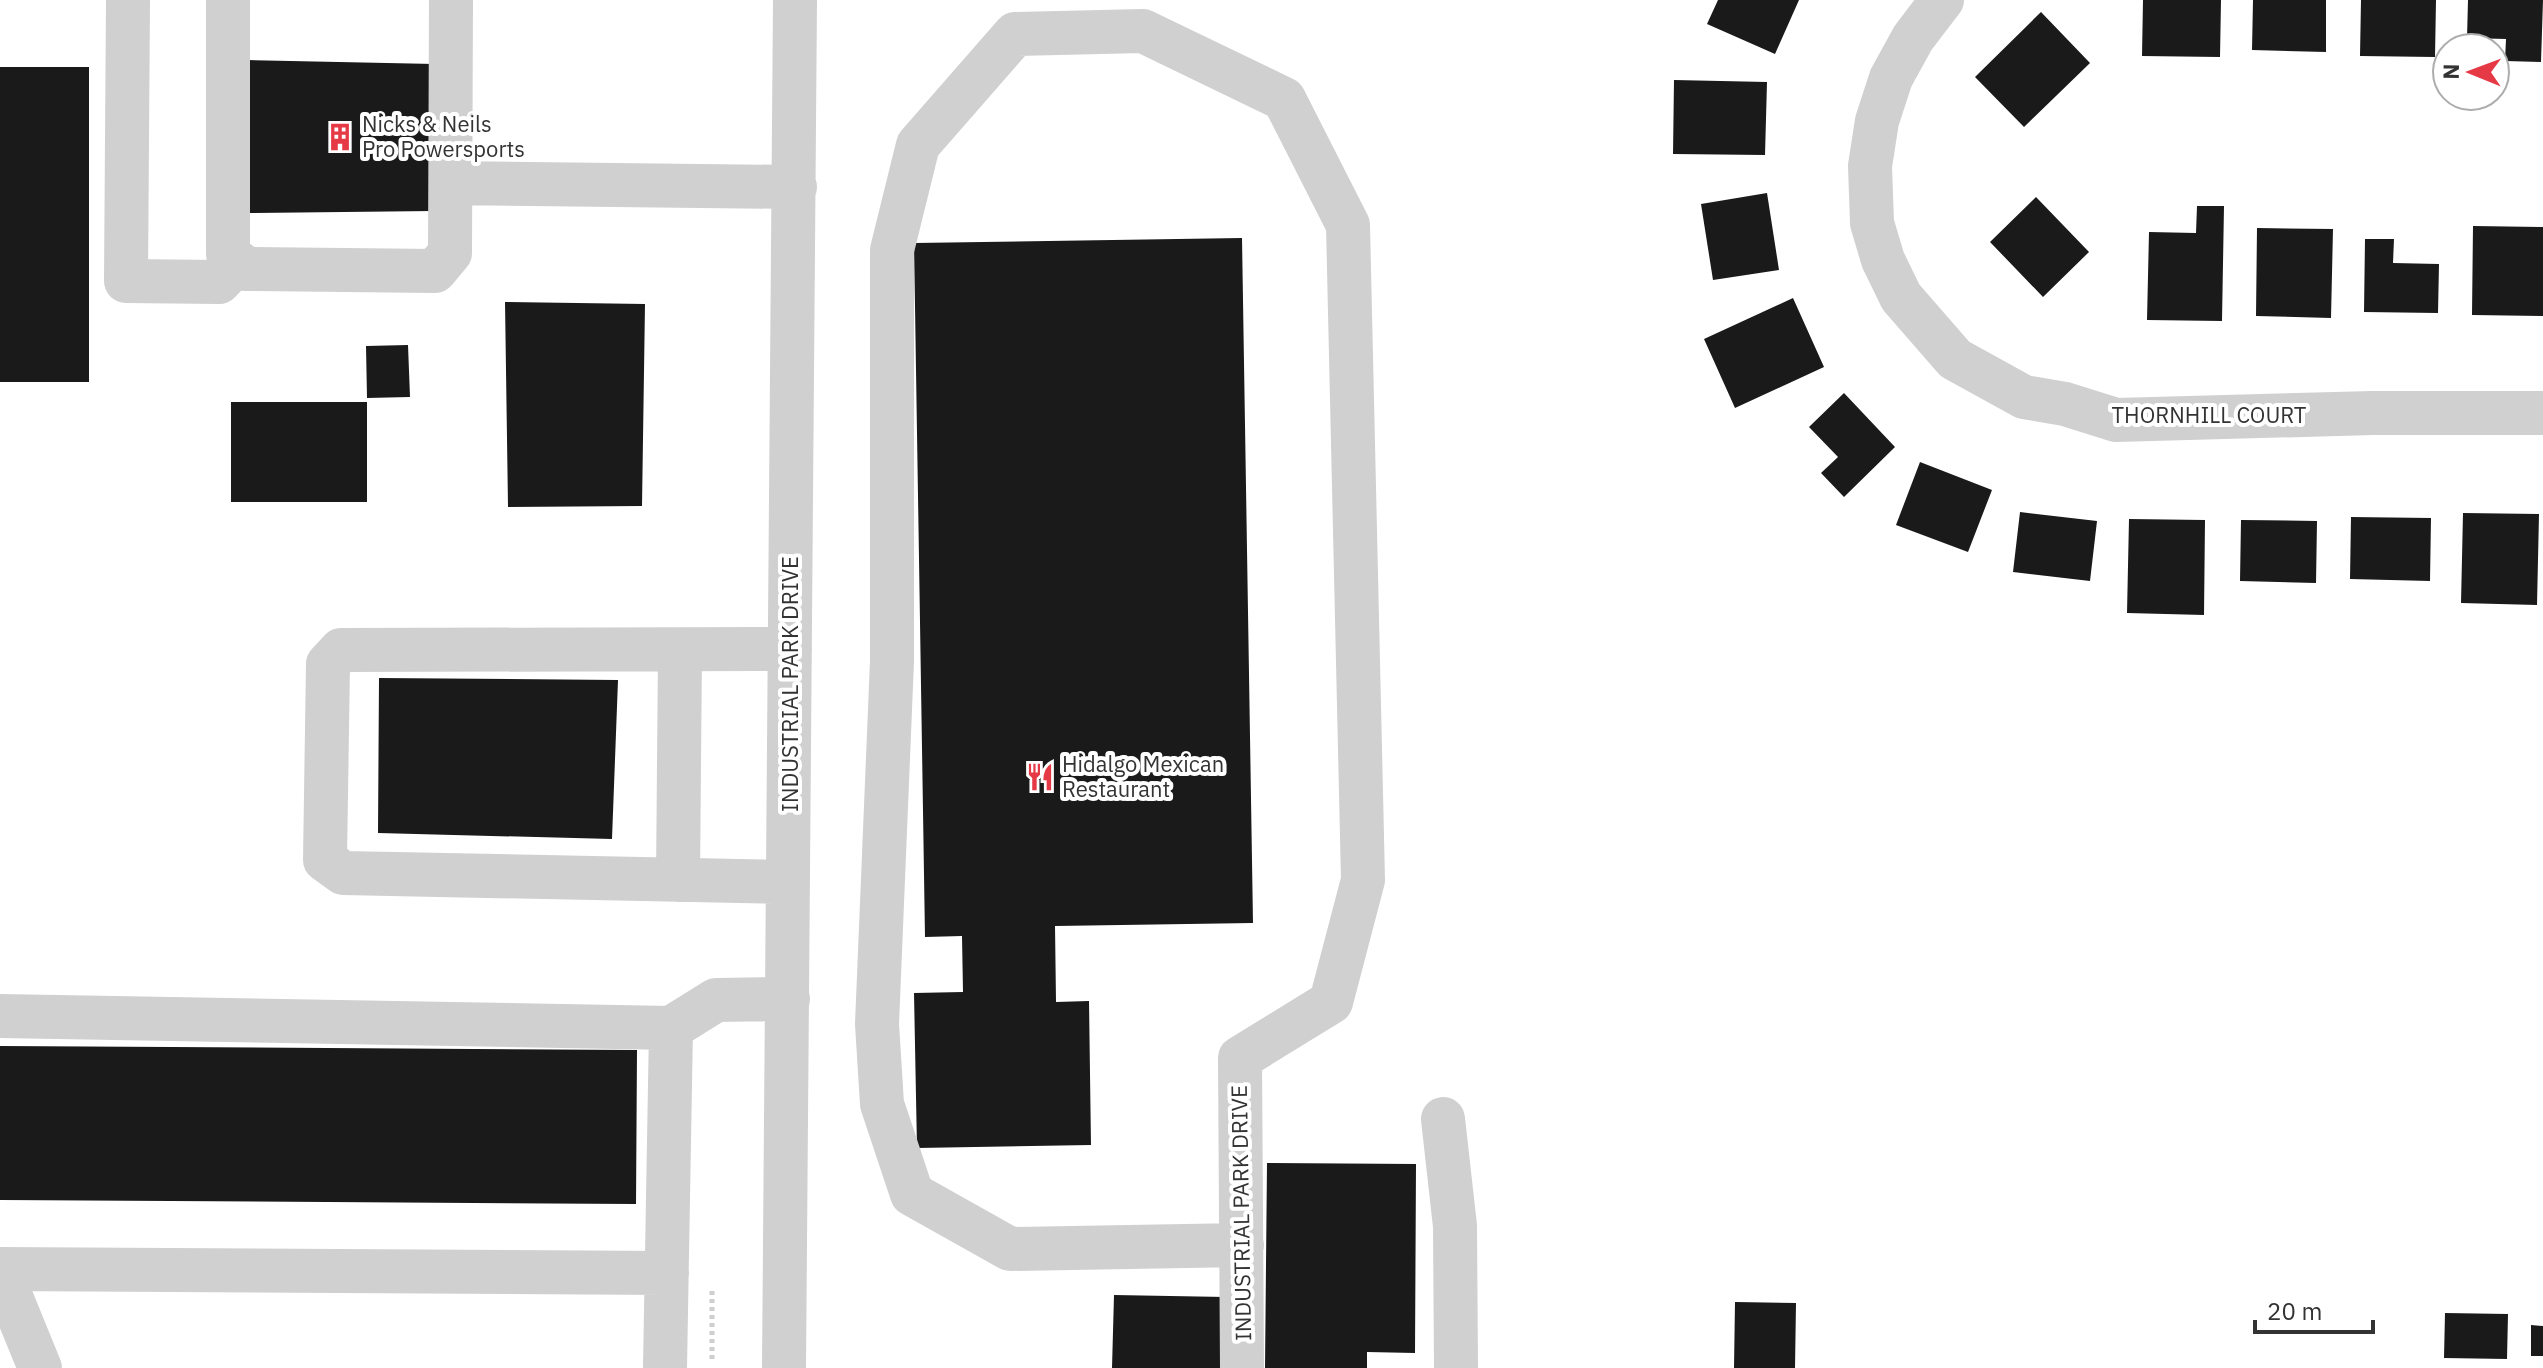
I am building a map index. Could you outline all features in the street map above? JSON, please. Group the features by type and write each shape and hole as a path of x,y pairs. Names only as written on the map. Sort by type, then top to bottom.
{"street":[{"path":"128,0 126,281 219,282 238,262"},
{"path":"228,0 228,254 246,269 435,271 450,253 451,0"},
{"name":"INDUSTRIAL PARK DRIVE","path":"784,1368 795,0"},
{"name":"THORNHILL COURT","path":"1942,0 1913,38 1891,78 1877,121 1870,166 1872,223 1883,260 1901,297 1955,359 2024,397 2065,404 2116,420 2373,413 2543,413"},
{"name":"INDUSTRIAL PARK DRIVE","path":"1242,1245 1010,1249 912,1194 882,1104 877,1024 892,661 892,250 918,145 1015,34 1143,31 1284,99 1348,225 1363,880 1331,1002 1240,1058 1242,1245 1242,1368"},
{"path":"451,183 795,187"},
{"path":"788,882 343,873 325,860 328,664 341,650 790,649"},
{"path":"678,880 680,650"},
{"path":"0,1016 671,1028 716,1000 788,999"},
{"path":"665,1368 671,1028"},
{"path":"1443,1119 1455,1226 1456,1368"},
{"path":"40,1368 0,1270 667,1273"}],"building":[{"path":"1718,0 1799,0 1775,54 1707,24"},
{"path":"2143,0 2221,0 2220,57 2142,56"},
{"path":"2253,0 2326,0 2326,52 2252,50"},
{"path":"2361,0 2436,0 2431,57 2360,56"},
{"path":"2468,0 2543,0 2541,62 2511,61 2511,32 2467,32"},
{"path":"2041,12 2090,63 2024,127 1975,77"},
{"name":"Nicks & Neils Pro Powersports","path":"247,60 435,64 433,211 246,213"},
{"path":"0,67 89,67 89,382 0,382"},
{"path":"1674,80 1767,82 1765,155 1673,154"},
{"path":"1767,193 1779,270 1713,280 1701,204"},
{"path":"2036,197 2089,252 2043,297 1990,242"},
{"path":"2197,206 2224,206 2222,321 2147,320 2149,232 2196,233"},
{"path":"2473,226 2543,227 2543,316 2472,315"},
{"path":"2257,228 2333,229 2331,318 2256,316"},
{"path":"1242,238 1253,923 1055,926 1056,1002 1089,1001 1091,1145 917,1148 914,993 963,992 962,936 925,937 914,243"},
{"path":"2365,239 2394,239 2393,263 2439,264 2438,313 2364,312"},
{"path":"1793,298 1824,367 1735,408 1704,339"},
{"path":"505,302 645,304 642,506 508,507"},
{"path":"408,345 410,397 367,398 366,346"},
{"path":"1844,393 1895,447 1844,497 1821,473 1838,457 1809,427"},
{"path":"231,402 367,402 367,502 231,502"},
{"path":"1920,462 1992,490 1968,552 1896,525"},
{"path":"2020,512 2097,521 2090,581 2013,572"},
{"path":"2463,513 2539,514 2537,605 2461,603"},
{"path":"2351,517 2431,518 2430,581 2350,579"},
{"path":"2129,519 2205,520 2204,615 2127,613"},
{"path":"2241,520 2317,521 2316,583 2240,581"},
{"path":"379,678 618,680 612,839 378,833"},
{"path":"0,1046 637,1050 636,1204 0,1200"},
{"path":"1267,1163 1416,1164 1415,1353 1367,1352 1367,1368 1265,1368"},
{"path":"1114,1295 1226,1297 1224,1368 1112,1368"},
{"path":"1735,1302 1796,1303 1795,1368 1734,1368"},
{"path":"2445,1313 2508,1314 2507,1359 2444,1358"},
{"path":"2531,1325 2543,1326 2543,1356 2531,1356"}],"place":[{"name":"Nicks & Neils Pro Powersports","path":"340,137"},
{"name":"Hidalgo Mexican Restaurant","path":"1040,777"}]}
